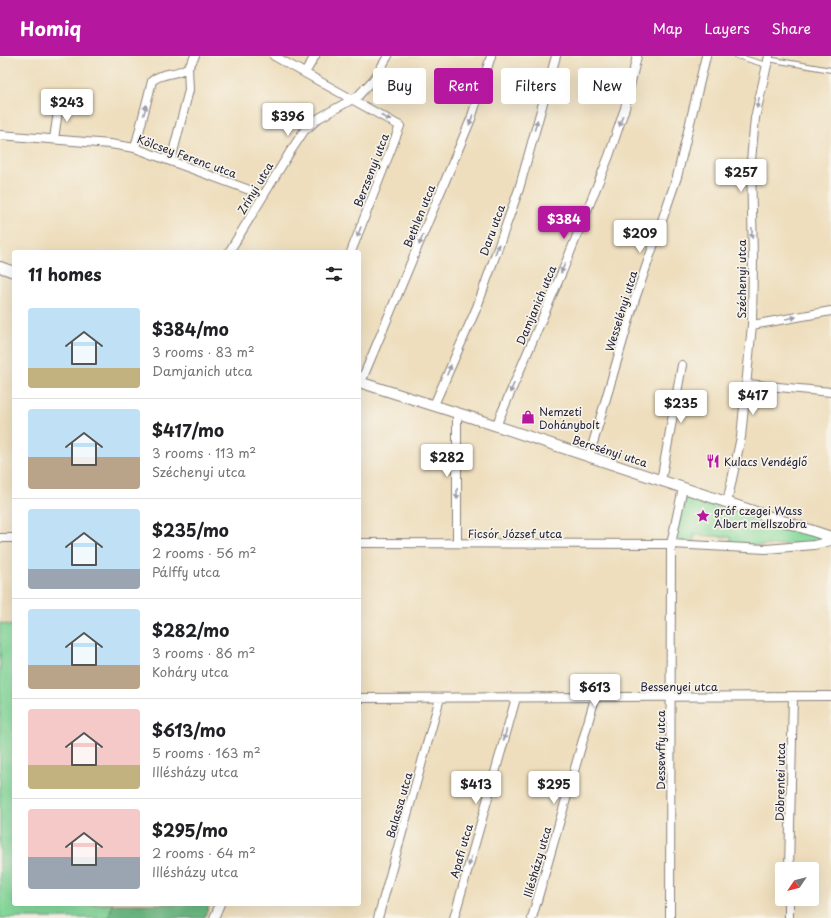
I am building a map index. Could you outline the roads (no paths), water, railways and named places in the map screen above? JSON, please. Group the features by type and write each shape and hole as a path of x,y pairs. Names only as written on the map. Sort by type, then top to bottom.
{"street":[{"path":"135,148 152,81 158,75 174,73 188,67 195,56"},
{"path":"274,56 352,100"},
{"path":"306,73 314,56"},
{"name":"Zrínyi utca","path":"230,250 304,131 319,118 358,96 374,79 388,56"},
{"name":"Bethlen utca","path":"361,380 471,119 491,56"},
{"name":"Daru utca","path":"434,406 477,307 518,189 556,56"},
{"name":"Damjanich utca","path":"496,426 609,156 625,108 637,56"},
{"name":"Wesselényi utca","path":"589,457 635,299 677,178 706,56"},
{"name":"Széchenyi utca","path":"728,503 741,437 747,384 752,325 753,260 751,161 755,118 768,60"},
{"path":"171,160 189,90 188,67"},
{"name":"Berzsenyi utca","path":"352,100 400,126 352,250"},
{"path":"54,139 59,104"},
{"name":"Kölcsey Ferenc utca","path":"0,135 110,144 135,148 263,195"},
{"path":"0,267 12,271"},
{"path":"752,325 831,311"},
{"path":"661,480 682,365"},
{"name":"Bercsényi utca","path":"361,382 831,537"},
{"path":"747,384 831,392"},
{"path":"456,543 457,413"},
{"name":"Dessewffy utca","path":"670,918 672,544 684,488"},
{"path":"0,538 12,538"},
{"path":"672,544 766,549 814,545 831,541"},
{"name":"Ficsór József utca","path":"361,543 672,544"},
{"name":"Döbrentei utca","path":"789,862 793,696"},
{"name":"Bessenyei utca","path":"361,698 831,696"},
{"name":"Balassa utca","path":"378,918 440,698"},
{"name":"Apafi utca","path":"454,918 516,698"},
{"name":"Illésházy utca","path":"532,918 595,698"},
{"path":"214,918 219,906"},
{"path":"788,918 789,906"}],"lane":[{"path":"737,56 831,70"}],"place":[{"name":"Nemzeti Dohánybolt","path":"528,417"},
{"name":"Kulacs Vendéglő","path":"713,461"},
{"name":"gróf czegei Wass Albert mellszobra","path":"703,516"}]}
